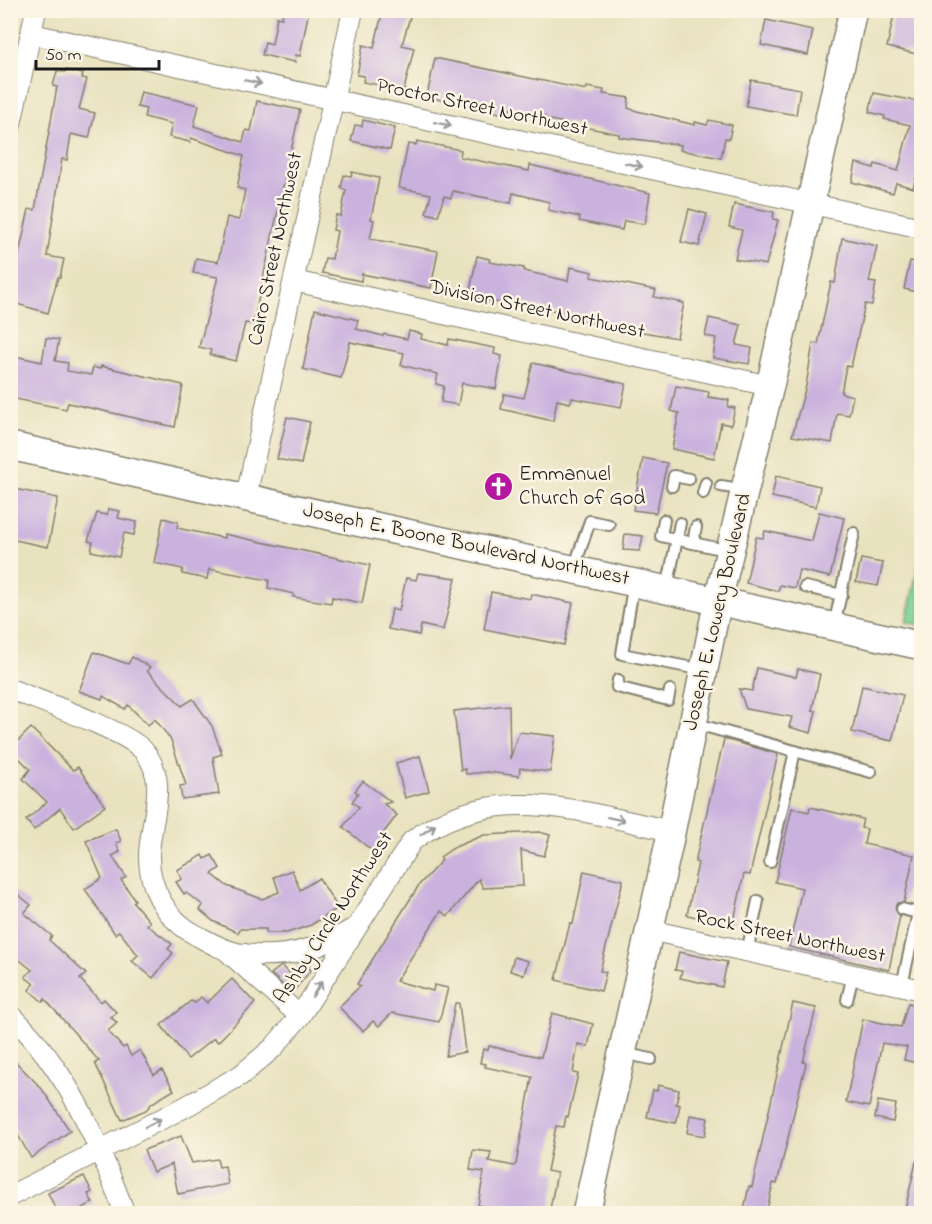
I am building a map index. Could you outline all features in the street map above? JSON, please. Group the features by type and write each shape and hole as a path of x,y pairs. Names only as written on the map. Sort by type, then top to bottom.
{"main road":[{"name":"Joseph E. Lowery Boulevard","path":"586,1214 730,551 733,488 770,386 854,10"},
{"name":"Joseph E. Boone Boulevard Northwest","path":"10,446 921,646"}],"street":[{"path":"10,128 36,10"},
{"name":"Cairo Street Northwest","path":"246,497 353,10"},
{"name":"Proctor Street Northwest","path":"32,34 921,228"},
{"name":"Division Street Northwest","path":"294,281 770,386"},
{"path":"10,689 124,737 143,750 152,765 157,783 156,812 149,857 156,893 168,913 182,928 227,951 300,1016"},
{"name":"Ashby Circle Northwest","path":"10,1196 241,1075 273,1048 300,1016 412,841 433,825 469,811 507,804 542,804 671,831"},
{"path":"227,951 257,956 303,952 327,945 356,927"},
{"name":"Rock Street Northwest","path":"649,930 921,990"},
{"path":"10,1014 56,1065 101,1149 125,1214"}],"lane":[{"path":"672,486 674,476 689,479"},
{"path":"664,520 661,536 730,551"},
{"path":"574,568 590,521 609,525"},
{"path":"667,589 680,523"},
{"path":"693,543 696,527"},
{"path":"834,627 854,534"},
{"path":"634,582 622,658 675,669 704,670"},
{"path":"805,587 842,595"},
{"path":"618,680 617,687 653,691 668,700 670,690"},
{"path":"693,723 871,772"},
{"path":"770,862 795,751"},
{"path":"747,952 758,901"},
{"path":"902,909 918,913 902,985"},
{"path":"848,1000 853,975"},
{"path":"622,1053 651,1059"}],"green space":[{"path":"921,554 921,625 906,622"}],"building":[{"path":"283,10 309,10 300,56 296,55 295,62 262,55 265,42 272,44 277,17 282,18"},
{"path":"383,10 412,10 402,45 414,48 404,90 363,82 364,76 357,75 363,45 374,48"},
{"path":"895,10 921,10 921,55 887,47"},
{"path":"766,20 813,30 808,55 761,45"},
{"path":"435,58 586,90 587,87 604,90 603,94 629,98 628,108 695,125 695,122 707,125 709,120 732,125 729,139 725,138 721,158 680,150 681,145 619,137 619,134 545,119 545,116 510,108 509,115 486,110 488,103 447,96 446,101 432,98 427,96"},
{"path":"66,70 83,74 82,78 87,79 79,109 95,113 89,138 71,134 67,160 62,159 47,256 64,259 48,313 10,302 10,272 14,273 29,209 35,210 57,87 53,86 57,71 65,72"},
{"path":"751,80 800,89 796,115 746,106"},
{"path":"141,92 199,105 194,126 243,142 246,130 251,131 257,101 300,110 253,324 245,323 236,361 210,355 211,350 199,347 218,277 193,273 196,258 218,262 227,217 239,220 245,190 237,188 244,156 191,138 190,142 169,137 172,124 144,117 146,109 137,107"},
{"path":"874,93 916,101 917,97 921,98 921,157 913,188 896,183 893,193 852,182 856,163 874,168 875,164 898,171 910,125 884,119 885,116 869,112"},
{"path":"363,120 395,128 390,150 351,141 355,125 362,126"},
{"path":"417,141 461,150 460,157 529,171 530,165 650,193 645,224 624,221 622,230 579,221 580,217 548,210 549,202 513,193 511,203 453,191 451,198 444,196 438,216 426,213 431,194 399,188 408,144 416,145"},
{"path":"352,172 379,178 371,219 374,220 370,239 438,251 431,288 362,274 361,281 322,273 325,258 332,259 337,231 333,230 336,215 341,216 346,190 341,188 344,175 351,176"},
{"path":"734,204 774,212 773,219 778,220 766,265 735,259 742,230 729,227"},
{"path":"689,209 707,214 699,246 681,242"},
{"path":"842,238 877,246 869,282 876,283 872,305 865,304 851,367 846,366 841,393 853,396 849,415 837,413 832,443 792,436 806,386 813,343 818,344 831,282 835,283"},
{"path":"477,256 490,259 489,262 524,268 524,271 568,281 570,267 593,272 591,277 656,290 654,297 684,303 677,338 592,323 560,315 561,312 508,300 507,304 477,299 479,293 470,291"},
{"path":"910,261 921,263 921,293 904,289"},
{"path":"315,309 358,320 356,329 383,336 384,334 407,339 409,331 422,334 421,339 448,345 449,339 495,348 494,354 502,356 496,389 462,383 458,405 441,402 444,386 436,384 438,374 401,365 404,353 350,342 341,378 303,369"},
{"path":"709,318 741,325 736,345 752,348 749,364 713,358 716,338 705,336"},
{"path":"46,338 59,340 55,361 68,363 67,371 91,375 93,367 100,369 101,366 183,385 175,427 68,403 66,409 10,398 10,355 42,362"},
{"path":"533,363 626,384 621,407 572,398 570,403 557,400 553,421 501,409 504,394 524,398"},
{"path":"676,386 709,392 708,397 729,400 728,407 735,408 731,425 721,423 714,458 672,449 679,413 671,411"},
{"path":"287,417 310,422 301,464 277,459"},
{"path":"643,458 667,463 656,513 633,510"},
{"path":"776,476 820,486 816,507 772,497"},
{"path":"10,488 58,498 48,547 10,539"},
{"path":"108,509 120,511 118,518 137,522 134,535 124,533 119,557 91,551 93,542 88,541 97,513 107,515"},
{"path":"819,512 844,518 830,577 799,570 795,588 780,585 778,591 746,583 756,537 763,538 765,531 812,541"},
{"path":"163,518 178,522 177,528 224,538 224,534 370,565 362,603 332,597 331,603 293,597 294,594 268,588 269,580 209,569 207,579 182,574 183,569 154,563"},
{"path":"625,534 643,536 640,551 623,550"},
{"path":"861,559 883,563 878,586 856,582"},
{"path":"418,573 456,578 443,630 421,625 419,635 388,629 392,609 399,611 406,578 416,580"},
{"path":"491,592 530,599 531,594 573,603 564,645 484,629"},
{"path":"94,652 128,664 132,657 150,667 147,671 182,706 193,699 212,726 222,754 213,757 219,794 182,799 180,786 186,785 171,740 155,719 148,725 128,705 125,709 103,696 102,699 79,691"},
{"path":"757,668 796,677 798,669 820,674 812,710 816,711 811,733 789,727 792,717 746,709 739,689 752,691"},
{"path":"862,686 903,695 892,741 852,732"},
{"path":"509,705 510,759 519,732 555,736 550,772 520,768 519,776 487,772 466,774 465,769 461,770 454,711"},
{"path":"31,728 73,770 78,767 105,806 74,828 60,808 34,830 26,820 47,802 23,779 30,769 10,749"},
{"path":"724,739 778,754 750,875 744,874 733,925 687,915 698,863 695,862"},
{"path":"420,756 429,791 405,798 396,763"},
{"path":"363,781 391,802 384,804 397,815 383,835 387,838 375,853 343,827 359,807 352,802 358,793 355,791"},
{"path":"810,807 863,819 861,828 867,829 864,844 914,855 904,902 897,903 895,908 900,916 889,970 789,947 802,888 775,882 792,808 809,812"},
{"path":"116,829 121,841 116,843 120,852 112,856 126,877 121,880 135,900 133,902 150,922 147,925 172,944 168,949 173,953 153,978 132,961 138,955 119,931 115,934 85,889 102,878 86,841"},
{"path":"539,832 550,835 544,856 521,850 523,886 483,888 479,879 448,916 441,911 396,981 433,991 434,985 448,988 439,1022 392,1013 379,1026 373,1021 363,1031 339,1007 360,986 357,984 419,885 442,860 440,857 455,847 484,835"},
{"path":"203,855 205,859 212,855 220,868 212,874 227,886 262,899 279,892 274,877 292,870 300,890 319,878 338,908 311,925 287,933 266,933 266,929 240,929 238,933 213,921 200,910 203,905 186,893 184,894 176,882 182,879 177,870"},
{"path":"584,871 623,880 600,971 606,972 601,991 556,980 570,923 573,924"},
{"path":"10,888 31,905 24,913 52,936 49,940 86,974 80,979 101,1002 104,999 116,1012 111,1017 117,1023 108,1031 123,1048 126,1046 131,1056 140,1050 154,1075 162,1070 174,1090 152,1103 146,1110 122,1120 95,1063 99,1061 45,999 43,1002 29,990 34,984 25,977 32,970 10,952"},
{"path":"679,952 727,962 722,987 680,978 682,971 675,970"},
{"path":"514,957 528,961 524,975 510,971"},
{"path":"303,963 311,970 292,993 271,974 281,966 290,973"},
{"path":"232,979 255,1003 218,1042 214,1038 188,1059 161,1025 191,1001 195,1003 201,997 207,1003"},
{"path":"455,1003 459,1003 465,1052 446,1056"},
{"path":"793,1003 816,1008 803,1062 806,1063 777,1184 773,1183 766,1214 743,1214 749,1186 752,1187"},
{"path":"908,1003 921,1006 921,1043 917,1063 904,1060 907,1047 882,1043 869,1107 846,1102 863,1019 901,1027"},
{"path":"552,1013 593,1024 588,1046 578,1044 573,1073 578,1074 568,1117 566,1116 564,1127 556,1126 547,1171 557,1173 549,1214 502,1214 502,1210 478,1205 484,1172 470,1170 473,1150 491,1152 489,1161 514,1166 516,1164 532,1077 485,1067 486,1064 480,1063 483,1049 488,1050 489,1046 541,1057"},
{"path":"10,1056 42,1089 70,1131 31,1158 10,1121"},
{"path":"658,1085 679,1090 676,1104 680,1105 676,1123 647,1117 653,1090 657,1091"},
{"path":"878,1101 896,1104 893,1122 875,1118"},
{"path":"690,1115 708,1118 705,1136 687,1133"},
{"path":"181,1136 192,1163 217,1159 219,1167 225,1166 228,1184 178,1194 172,1164 153,1172 144,1150"},
{"path":"916,1162 921,1163 921,1214 904,1214"},
{"path":"84,1176 92,1192 88,1194 93,1203 70,1214 58,1214 48,1193"}],"place":[{"name":"Emmanuel Church of God","path":"498,487"}]}
